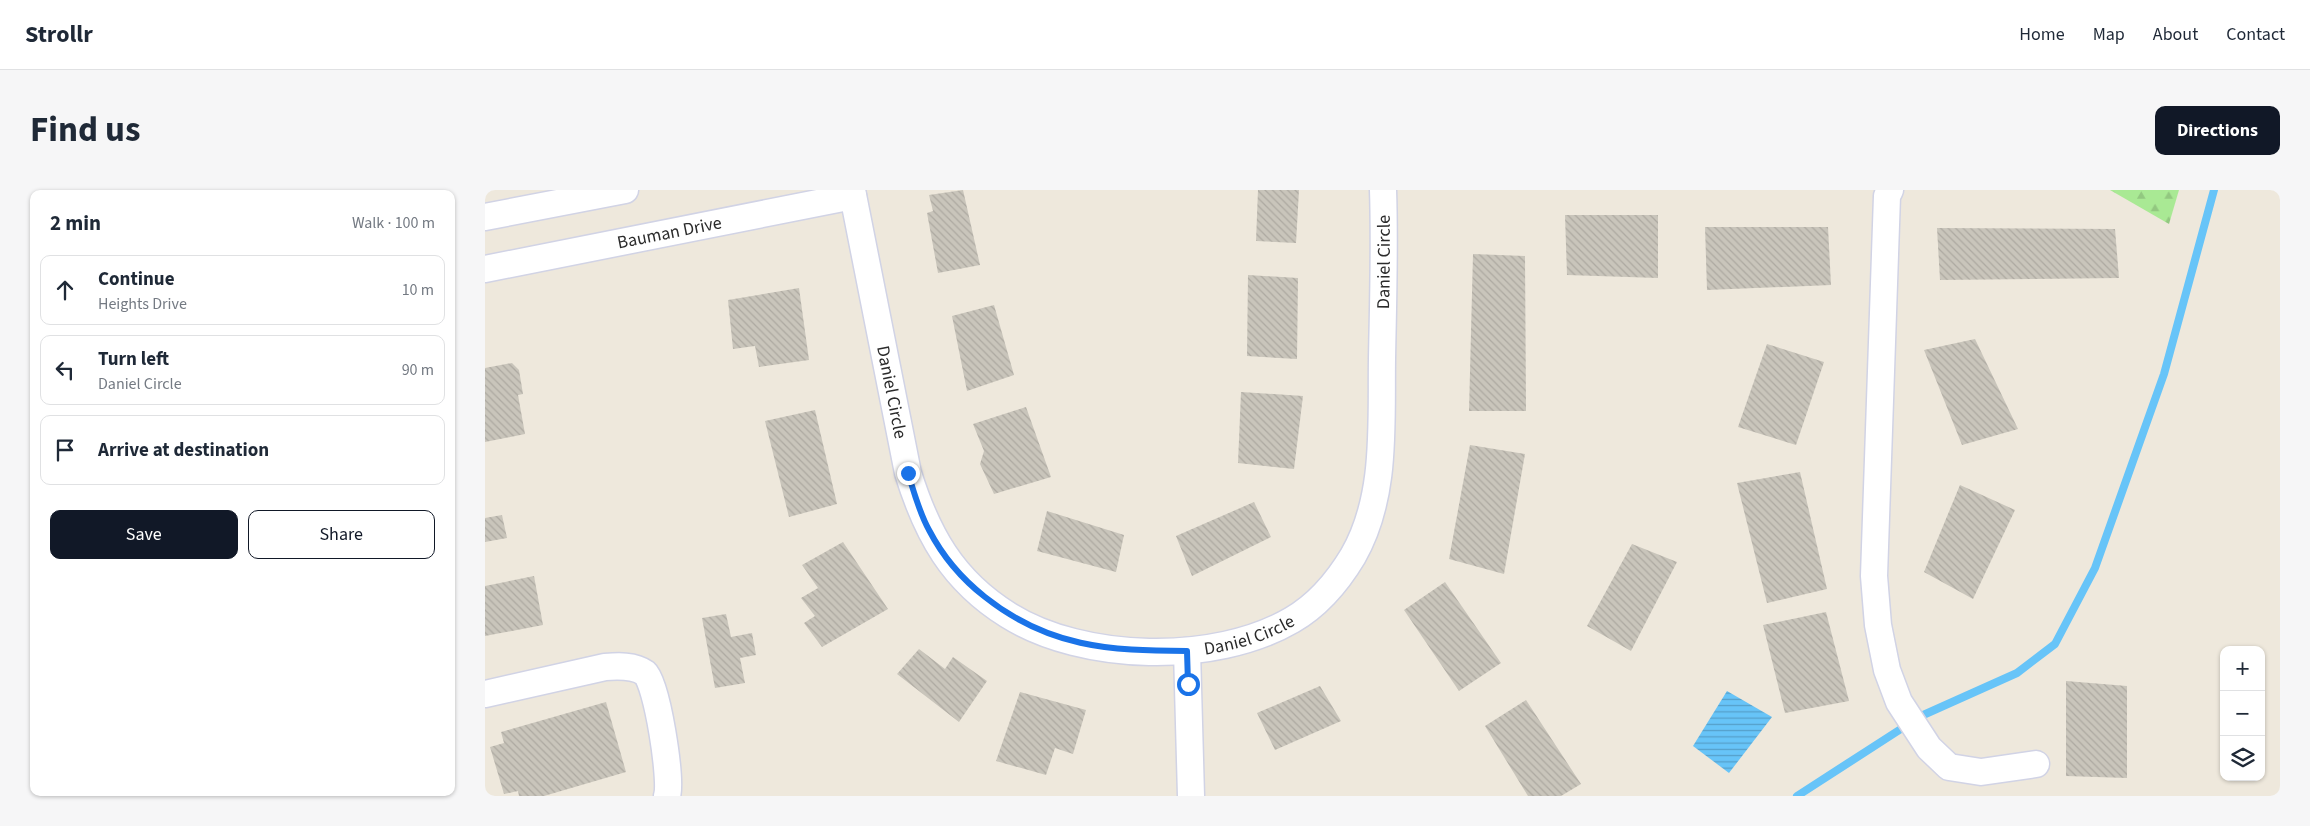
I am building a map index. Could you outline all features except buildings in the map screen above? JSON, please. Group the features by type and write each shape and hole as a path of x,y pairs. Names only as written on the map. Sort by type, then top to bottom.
{"street":[{"path":"485,217 625,190"},
{"name":"Daniel Circle","path":"853,193 908,473 918,505 929,530 947,559 967,582 1007,614 1038,631 1067,640 1099,646 1129,650 1187,651 1239,642 1270,632 1293,620 1308,609 1338,579 1363,536 1372,512 1380,462 1385,238 1383,190"},
{"path":"1887,192 1874,576 1880,634 1887,670 1899,702 1929,748 1949,766 1981,772 2035,764"},
{"name":"Bauman Drive","path":"485,269 853,193"},
{"path":"1187,651 1191,796"},
{"path":"485,694 620,665 637,669 647,674 654,688 669,771 667,796"}],"green space":[{"path":"2110,190 2179,190 2169,224"}],"water":[{"path":"1727,691 1772,717 1729,773 1693,746"}],"waterway":[{"path":"1797,796 1921,716 2017,673 2055,644 2095,568 2164,374 2214,190"}],"route":[{"path":"908,473 918,505 929,530 947,559 971,586 1007,614 1038,631 1067,640 1129,650 1187,651 1188,684"}]}
